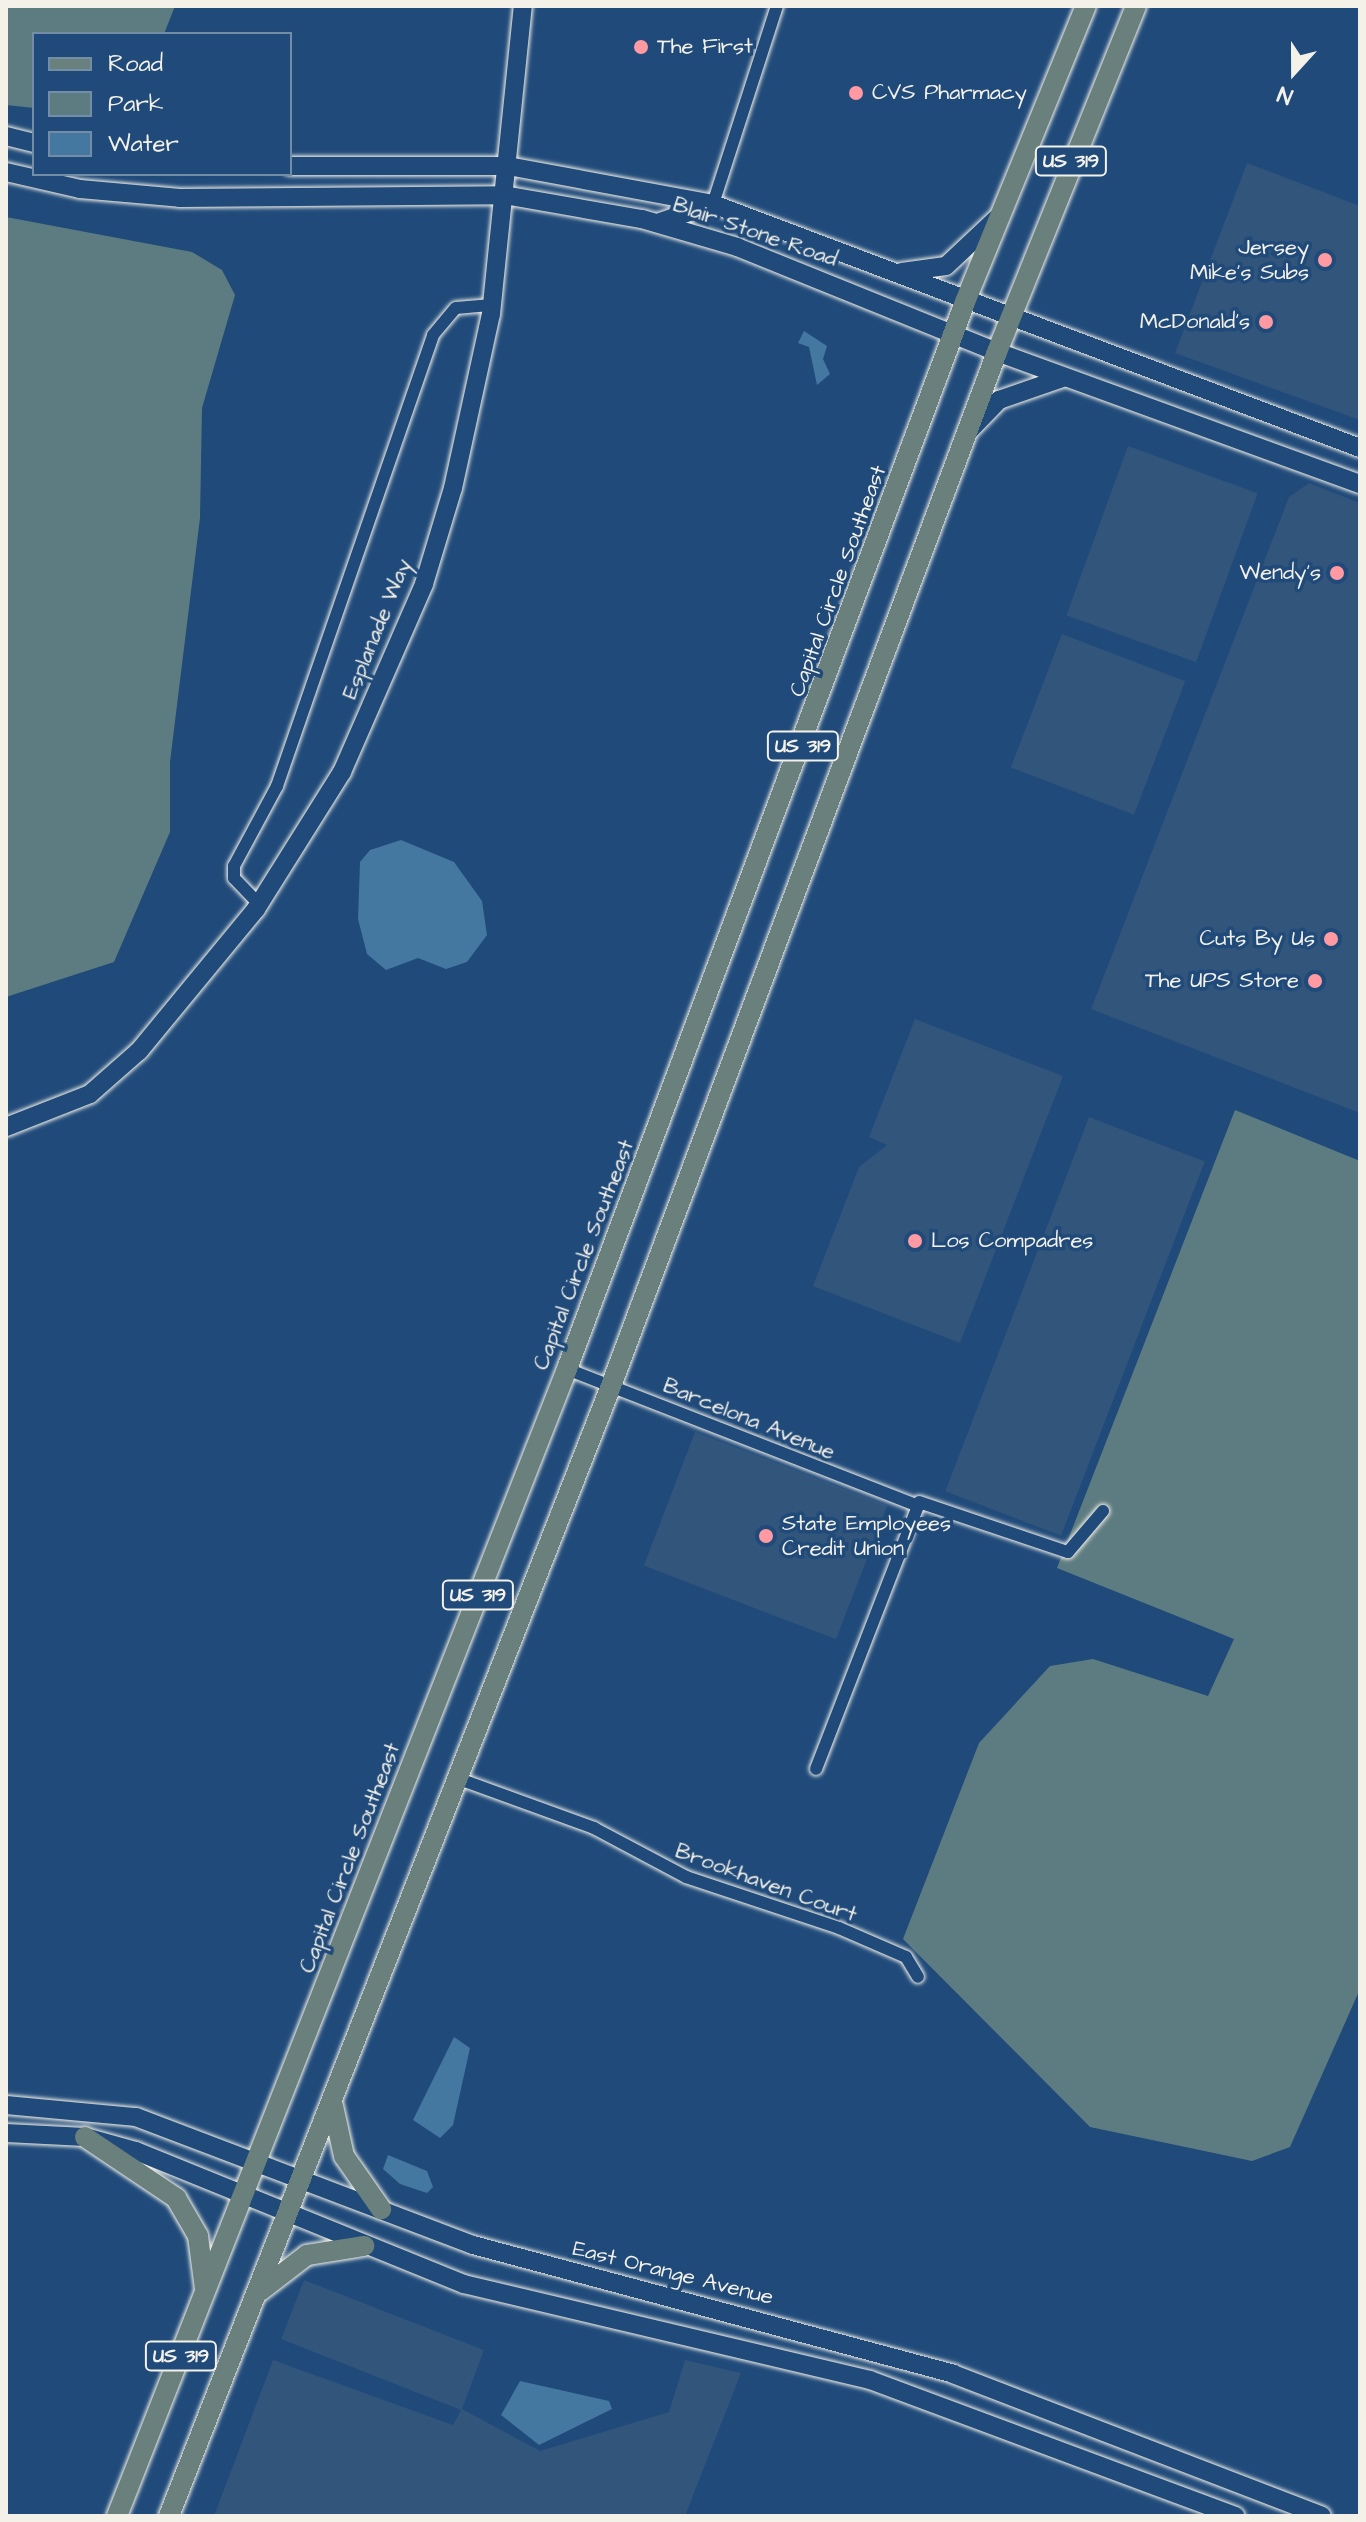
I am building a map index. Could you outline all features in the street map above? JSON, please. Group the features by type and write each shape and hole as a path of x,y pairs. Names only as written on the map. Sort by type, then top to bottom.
{"main road":[{"name":"Capital Circle Southeast","path":"117,2516 246,2196 567,1369 965,302 1086,6"},
{"name":"US 319","path":"169,2516 304,2178 611,1386 997,352 1136,6"},
{"path":"332,2106 344,2156 381,2209"},
{"path":"85,2137 155,2180 188,2214 203,2255 205,2294"},
{"path":"257,2293 307,2255 364,2246"}],"street":[{"name":"Esplanade Way","path":"6,1127 90,1094 139,1051 259,904 342,772 424,584 492,305 523,6"},
{"path":"657,223 713,204 777,6"},
{"path":"6,136 32,142"},
{"name":"Blair Stone Road","path":"292,166 508,166 713,204 965,302 1360,448"},
{"name":"Blair Stone Road","path":"6,172 80,189 180,198 504,195 657,223 1067,378 1360,484"},
{"path":"891,272 946,266 1004,211"},
{"path":"259,904 234,878 234,866 277,786 433,335 456,308 492,305"},
{"path":"968,432 1016,391 1067,378"},
{"name":"Barcelona Avenue","path":"567,1369 918,1504 1068,1552 1103,1511"},
{"path":"816,1769 918,1504"},
{"name":"Brookhaven Court","path":"459,1779 594,1828 686,1877 839,1928 906,1957 918,1977"},
{"name":"East Orange Avenue","path":"6,2105 136,2117 258,2160 473,2245 879,2349 1322,2516"},
{"path":"6,2133 85,2137 246,2196 364,2246 519,2299 870,2380 1235,2516"}],"shaded area":[{"path":"1247,163 1360,206 1360,420 1175,353"},
{"path":"1128,446 1258,493 1196,662 1066,615"},
{"path":"1309,483 1360,503 1360,1113 1091,1009 1289,497"},
{"path":"1062,634 1185,681 1134,815 1011,768"},
{"path":"915,1019 1063,1076 960,1343 813,1286 859,1167 887,1145 869,1137"},
{"path":"1089,1117 1205,1161 1061,1536 945,1491"},
{"name":"State Employees Credit Union","path":"695,1432 887,1506 836,1639 644,1566"},
{"path":"304,2280 484,2350 462,2409 540,2451 669,2412 685,2360 741,2373 685,2516 214,2516 273,2360 453,2425 461,2410 281,2339"}],"green space":[{"path":"6,6 175,6 165,32 32,32 32,108 6,105"},
{"path":"6,217 192,252 222,270 235,295 202,408 200,518 170,762 170,832 114,962 6,997"},
{"path":"1235,1110 1360,1161 1360,1989 1290,2147 1252,2161 1090,2127 903,1939 979,1743 1050,1666 1093,1659 1208,1696 1234,1639 1057,1568"}],"water":[{"path":"804,331 827,346 823,359 830,374 817,385 809,347 798,343"},
{"path":"401,840 454,862 482,901 487,935 467,962 446,969 418,958 386,970 367,954 358,919 360,862 370,850"},
{"path":"454,2037 470,2048 453,2125 440,2138 413,2120"},
{"path":"388,2155 427,2171 433,2187 427,2193 400,2184 383,2169"},
{"path":"520,2381 609,2401 612,2409 539,2445 501,2415"}],"place":[{"name":"The First","path":"641,47"},
{"name":"CVS Pharmacy","path":"856,93"},
{"name":"Jersey Mike's Subs","path":"1325,260"},
{"name":"McDonald's","path":"1266,322"},
{"name":"Wendy's","path":"1337,573"},
{"name":"Cuts By Us","path":"1331,939"},
{"name":"The UPS Store","path":"1315,981"},
{"name":"Los Compadres","path":"915,1241"},
{"name":"State Employees Credit Union","path":"766,1536"}]}
